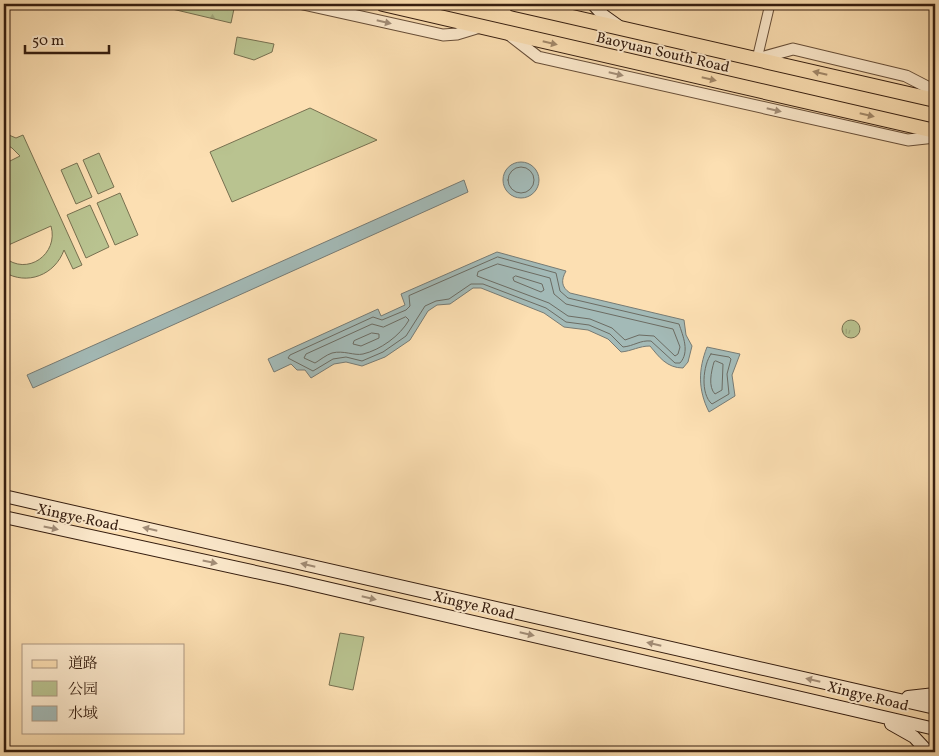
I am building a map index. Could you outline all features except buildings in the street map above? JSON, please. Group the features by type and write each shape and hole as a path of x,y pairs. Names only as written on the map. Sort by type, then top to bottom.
{"main road":[{"name":"Baoyuan South Road","path":"384,4 935,131"},
{"name":"Baoyuan South Road","path":"515,4 758,58 935,100"},
{"path":"593,4 610,22 628,30"},
{"name":"Xingye Road","path":"4,496 935,708"},
{"name":"Xingye Road","path":"4,517 265,574 935,729"},
{"path":"265,574 259,569 259,563 262,558 269,556"},
{"path":"877,694 912,697 935,694"},
{"path":"869,713 914,737 928,752"}],"street":[{"path":"303,4 443,35 457,34 480,27"},
{"path":"770,4 758,58 793,49 906,76 935,91"},
{"path":"507,33 538,57 908,140 935,137"}],"green space":[{"path":"151,4 235,4 231,23"},
{"path":"237,37 274,44 272,52 254,60 234,54"},
{"path":"310,108 377,140 232,202 210,152"},
{"path":"4,133 16,138 23,135 82,265 73,269 64,250 54,266 39,276 22,278 4,272 4,257 13,263 22,265 39,260 46,253 52,236 51,226 4,247 4,164 20,156 4,143"},
{"path":"99,153 114,187 98,194 83,160"},
{"path":"77,163 92,197 76,204 61,170"},
{"path":"120,193 138,235 115,245 97,203"},
{"path":"90,205 109,247 86,258 67,215"},
{"path":"851,320 858,322 860,329 858,336 851,338 844,336 842,329 844,322"},
{"path":"340,633 364,637 353,690 329,685"}],"water":[{"path":"521,162 528,163 534,167 538,173 538,187 534,193 528,197 521,198 514,197 508,193 504,187 503,180 504,173 508,167 514,163"},
{"path":"464,180 468,192 33,388 27,375"},
{"path":"497,252 566,271 563,283 570,293 684,320 686,335 692,346 688,362 683,368 672,366 664,361 650,346 621,352 608,339 588,330 564,327 544,313 481,288 473,288 450,304 437,305 428,311 410,340 385,357 362,366 346,362 334,364 311,378 305,370 297,370 291,364 274,372 268,359 378,309 381,316 405,305 401,294"},
{"path":"707,347 740,354 732,375 735,396 709,412 705,404 700,380"}]}
